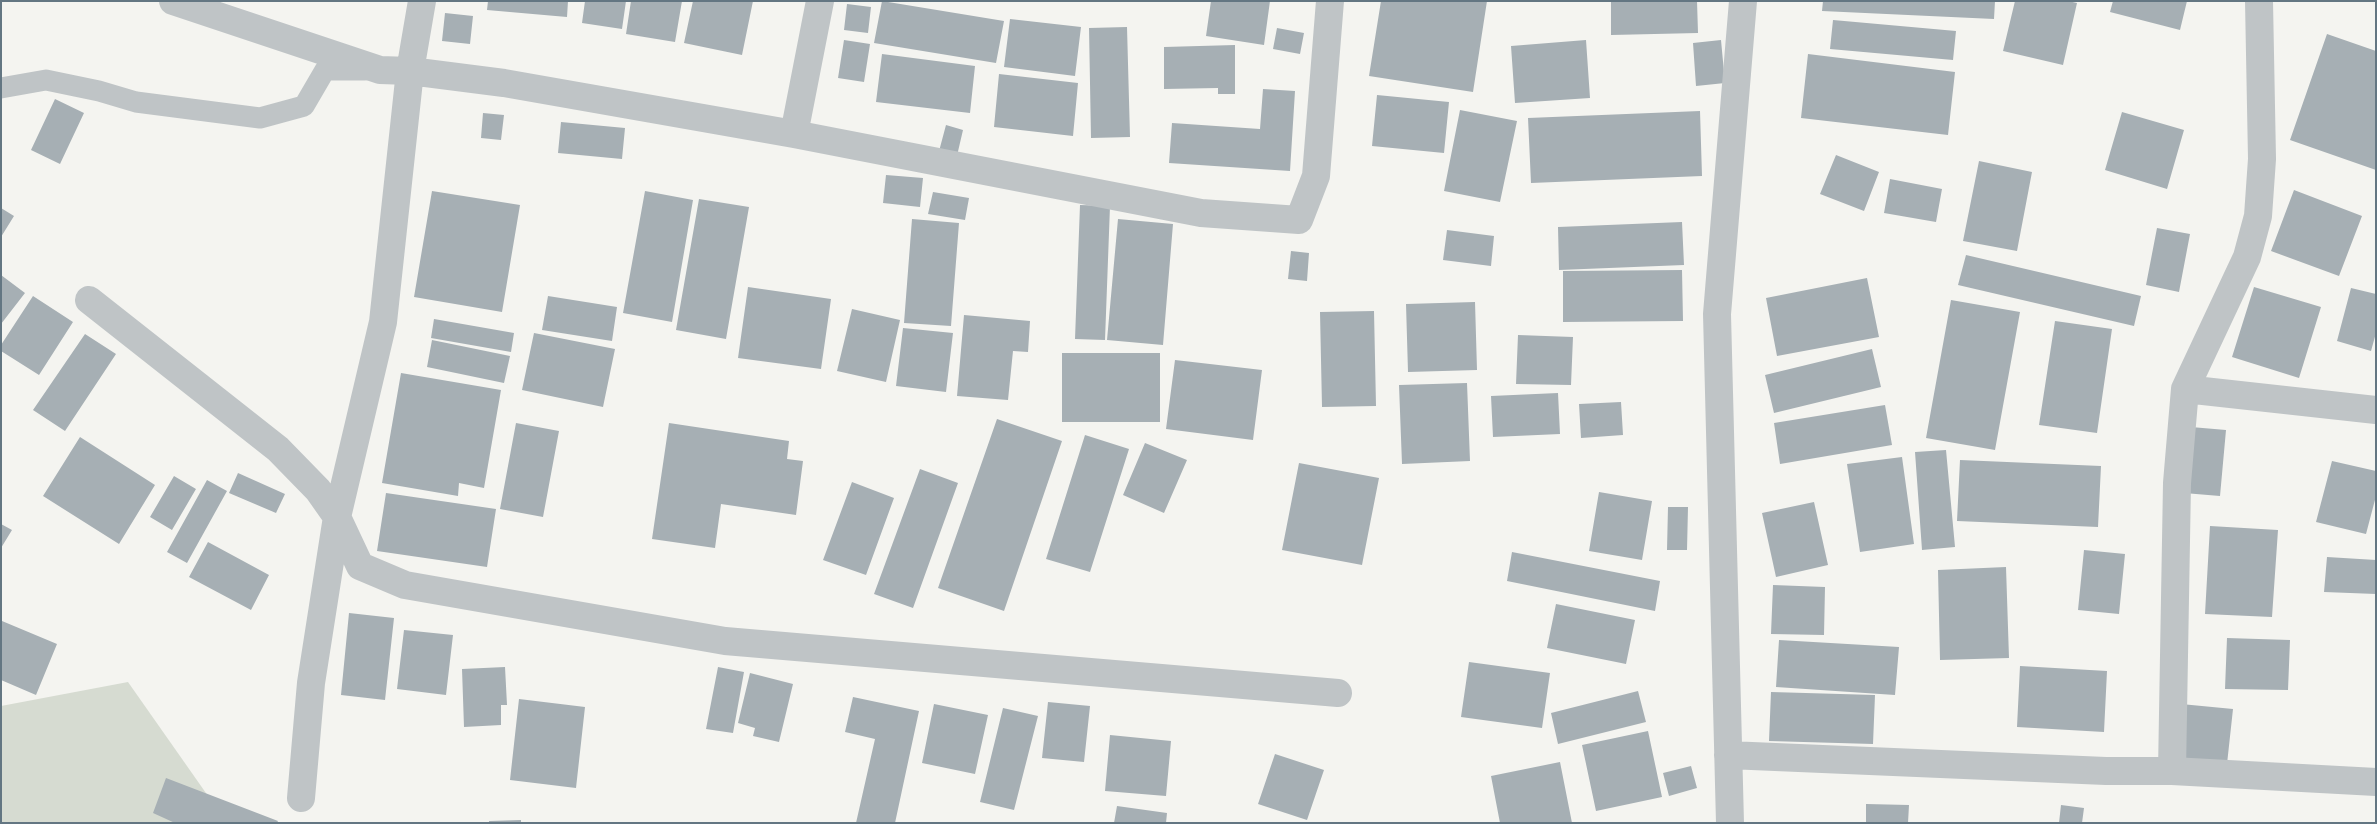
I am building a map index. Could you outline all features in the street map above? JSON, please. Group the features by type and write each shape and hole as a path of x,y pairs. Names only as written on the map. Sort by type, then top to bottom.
{"street":[{"path":"173,1 380,70 410,70 504,83 794,134 1201,213 1299,220 1316,176 1330,1"},
{"path":"301,798 312,683 337,517 383,322 410,70 422,1"},
{"path":"794,134 820,1"},
{"path":"1730,823 1717,314 1743,1"},
{"path":"2172,770 2177,483 2184,388 2247,257 2258,216 2262,159 2259,1"},
{"path":"89,300 278,449 318,490 337,517 360,566 405,585 725,641 1338,693"},
{"path":"2184,388 2376,410"},
{"path":"1728,755 2106,771 2172,770 2376,782"}],"lane":[{"path":"1,88 46,80 98,91 136,102 260,118 304,106 325,70 380,70"}],"shaded area":[{"path":"128,682 227,823 1,823 1,706"}],"building":[{"path":"488,1 568,1 567,17 487,10"},
{"path":"585,1 626,1 622,29 582,23"},
{"path":"631,1 682,1 675,42 626,34"},
{"path":"693,1 753,1 742,55 684,43"},
{"path":"882,1 1004,21 996,63 874,43"},
{"path":"1211,1 1270,1 1264,45 1206,36"},
{"path":"1381,1 1487,1 1473,92 1369,76"},
{"path":"1611,1 1697,1 1698,33 1611,35"},
{"path":"1823,1 1995,1 1994,19 1822,11"},
{"path":"2015,1 2068,1 2077,3 2063,65 2003,51"},
{"path":"2113,1 2187,1 2180,30 2110,12"},
{"path":"847,4 871,7 868,33 844,30"},
{"path":"445,13 473,16 470,44 442,41"},
{"path":"1010,19 1081,27 1075,76 1004,67"},
{"path":"1833,20 1956,31 1953,60 1830,49"},
{"path":"1127,27 1130,137 1091,138 1089,28"},
{"path":"1277,28 1304,33 1300,54 1273,49"},
{"path":"2327,34 2376,51 2376,170 2290,140"},
{"path":"844,40 870,44 864,82 838,78"},
{"path":"1586,40 1590,98 1515,103 1511,46"},
{"path":"1721,40 1725,83 1696,86 1693,43"},
{"path":"1235,45 1235,94 1218,94 1218,88 1164,89 1164,47"},
{"path":"882,54 975,66 970,113 876,102"},
{"path":"1808,54 1955,72 1948,135 1801,118"},
{"path":"999,74 1078,83 1073,136 994,127"},
{"path":"1263,89 1295,91 1290,171 1169,163 1172,123 1260,129"},
{"path":"1377,95 1449,102 1444,153 1372,146"},
{"path":"55,99 84,113 60,164 31,150"},
{"path":"1460,110 1517,121 1500,202 1444,191"},
{"path":"1700,111 1702,176 1531,183 1528,118"},
{"path":"2122,112 2184,130 2167,189 2105,170"},
{"path":"483,113 504,115 501,140 481,138"},
{"path":"561,122 625,128 622,159 558,153"},
{"path":"946,125 963,130 956,160 938,155"},
{"path":"1836,155 1879,172 1864,211 1820,194"},
{"path":"1979,161 2032,172 2017,251 1963,241"},
{"path":"886,175 923,178 920,207 883,203"},
{"path":"1890,179 1942,189 1936,222 1884,213"},
{"path":"2294,190 2362,216 2339,276 2271,251"},
{"path":"432,191 520,205 502,312 414,297"},
{"path":"645,191 693,200 672,322 623,313"},
{"path":"933,192 969,198 965,220 928,214"},
{"path":"699,199 749,207 726,339 676,330"},
{"path":"1080,205 1110,206 1105,340 1075,339"},
{"path":"1,208 14,216 1,237"},
{"path":"912,219 959,223 951,326 904,323"},
{"path":"1118,219 1173,224 1163,345 1107,340"},
{"path":"1682,222 1684,265 1559,270 1558,227"},
{"path":"2157,228 2190,234 2179,292 2146,285"},
{"path":"1447,230 1494,236 1491,266 1443,260"},
{"path":"1291,251 1309,253 1307,281 1288,279"},
{"path":"1966,255 2141,296 2134,326 1958,285"},
{"path":"1682,270 1683,321 1563,322 1563,271"},
{"path":"1,275 25,293 1,324"},
{"path":"1867,278 1879,337 1777,356 1766,298"},
{"path":"748,287 831,299 821,369 738,358"},
{"path":"2254,287 2321,307 2299,378 2232,357"},
{"path":"2351,288 2376,294 2376,333 2371,351 2337,341"},
{"path":"33,296 73,322 39,375 1,351 1,345"},
{"path":"548,296 617,307 612,341 542,330"},
{"path":"1951,300 2020,312 1995,450 1926,438"},
{"path":"1475,302 1477,370 1408,372 1406,304"},
{"path":"852,309 900,320 886,382 837,371"},
{"path":"1374,311 1376,406 1322,407 1320,312"},
{"path":"964,315 1030,321 1028,352 1013,351 1008,400 957,396"},
{"path":"434,319 514,333 511,352 431,338"},
{"path":"2055,321 2112,329 2097,433 2039,425"},
{"path":"903,328 953,333 946,392 896,386"},
{"path":"534,333 615,349 603,407 522,390"},
{"path":"85,334 116,354 65,431 33,410"},
{"path":"1518,335 1573,337 1571,385 1516,384"},
{"path":"432,340 510,356 504,383 427,367"},
{"path":"1872,349 1881,387 1774,413 1765,375"},
{"path":"1062,353 1160,353 1160,422 1062,422"},
{"path":"1175,360 1262,370 1253,440 1166,429"},
{"path":"401,373 501,390 484,488 459,483 458,496 382,483"},
{"path":"1467,383 1470,461 1402,464 1399,385"},
{"path":"1558,393 1560,434 1493,437 1491,396"},
{"path":"1621,402 1623,435 1581,438 1579,404"},
{"path":"1885,405 1892,445 1780,464 1774,423"},
{"path":"997,419 1062,441 1004,611 938,588"},
{"path":"516,423 559,431 543,517 500,509"},
{"path":"669,423 789,441 787,459 803,461 796,515 721,504 715,548 652,539"},
{"path":"2191,427 2226,430 2220,496 2184,493"},
{"path":"1085,435 1129,449 1090,572 1046,559"},
{"path":"80,437 155,485 119,544 43,496"},
{"path":"1145,443 1187,460 1164,513 1123,495"},
{"path":"1946,450 1955,547 1922,550 1915,452"},
{"path":"1902,457 1914,544 1860,552 1847,464"},
{"path":"1960,460 2101,466 2098,527 1957,521"},
{"path":"2332,461 2376,471 2376,496 2366,534 2316,522"},
{"path":"1299,463 1379,478 1362,565 1282,550"},
{"path":"920,469 958,483 913,608 874,594"},
{"path":"238,473 285,494 276,513 229,493"},
{"path":"174,476 196,489 172,530 150,517"},
{"path":"207,480 227,491 187,563 167,552"},
{"path":"852,482 894,498 866,575 823,560"},
{"path":"1599,492 1652,501 1642,560 1589,551"},
{"path":"386,493 496,509 487,567 377,551"},
{"path":"1814,502 1828,565 1776,577 1762,513"},
{"path":"1668,507 1688,507 1687,550 1667,550"},
{"path":"1,524 12,530 1,548"},
{"path":"2210,526 2278,530 2272,617 2205,614"},
{"path":"208,542 269,575 251,610 189,577"},
{"path":"2084,550 2125,554 2119,614 2078,610"},
{"path":"1512,552 1660,581 1655,611 1507,581"},
{"path":"2327,557 2376,560 2376,594 2324,592"},
{"path":"2006,567 2009,658 1940,660 1938,570"},
{"path":"1773,585 1825,587 1824,635 1771,634"},
{"path":"1556,604 1635,620 1626,664 1547,648"},
{"path":"349,613 394,618 385,700 341,695"},
{"path":"2,621 57,644 36,695 1,680"},
{"path":"404,630 453,635 446,695 397,689"},
{"path":"2227,638 2290,640 2288,690 2225,689"},
{"path":"1779,640 1899,647 1895,695 1776,687"},
{"path":"1469,662 1550,673 1542,728 1461,717"},
{"path":"2020,666 2107,671 2104,732 2017,727"},
{"path":"505,667 507,705 501,705 501,725 464,727 462,669"},
{"path":"718,667 744,672 733,733 706,729"},
{"path":"750,673 793,684 779,742 753,736 755,728 738,723"},
{"path":"1638,691 1646,722 1558,744 1551,713"},
{"path":"1771,692 1875,695 1873,744 1769,741"},
{"path":"853,697 919,711 895,823 856,823 875,739 845,732"},
{"path":"519,699 585,707 576,788 510,780"},
{"path":"1048,702 1090,706 1084,762 1042,758"},
{"path":"934,704 988,715 975,774 922,763"},
{"path":"2181,704 2233,709 2227,764 2176,759"},
{"path":"1003,708 1038,716 1014,810 980,802"},
{"path":"1648,731 1662,797 1596,811 1582,745"},
{"path":"1110,735 1171,741 1166,796 1105,791"},
{"path":"1275,754 1324,770 1307,820 1258,804"},
{"path":"1560,762 1572,823 1500,823 1491,776"},
{"path":"1691,766 1697,788 1669,796 1663,773"},
{"path":"166,778 278,821 277,823 175,823 153,813"},
{"path":"1866,804 1909,805 1908,823 1866,823"},
{"path":"2061,805 2084,808 2082,823 2059,823"},
{"path":"1117,806 1167,813 1166,823 1114,823"},
{"path":"521,820 521,823 489,823 489,821"}]}
